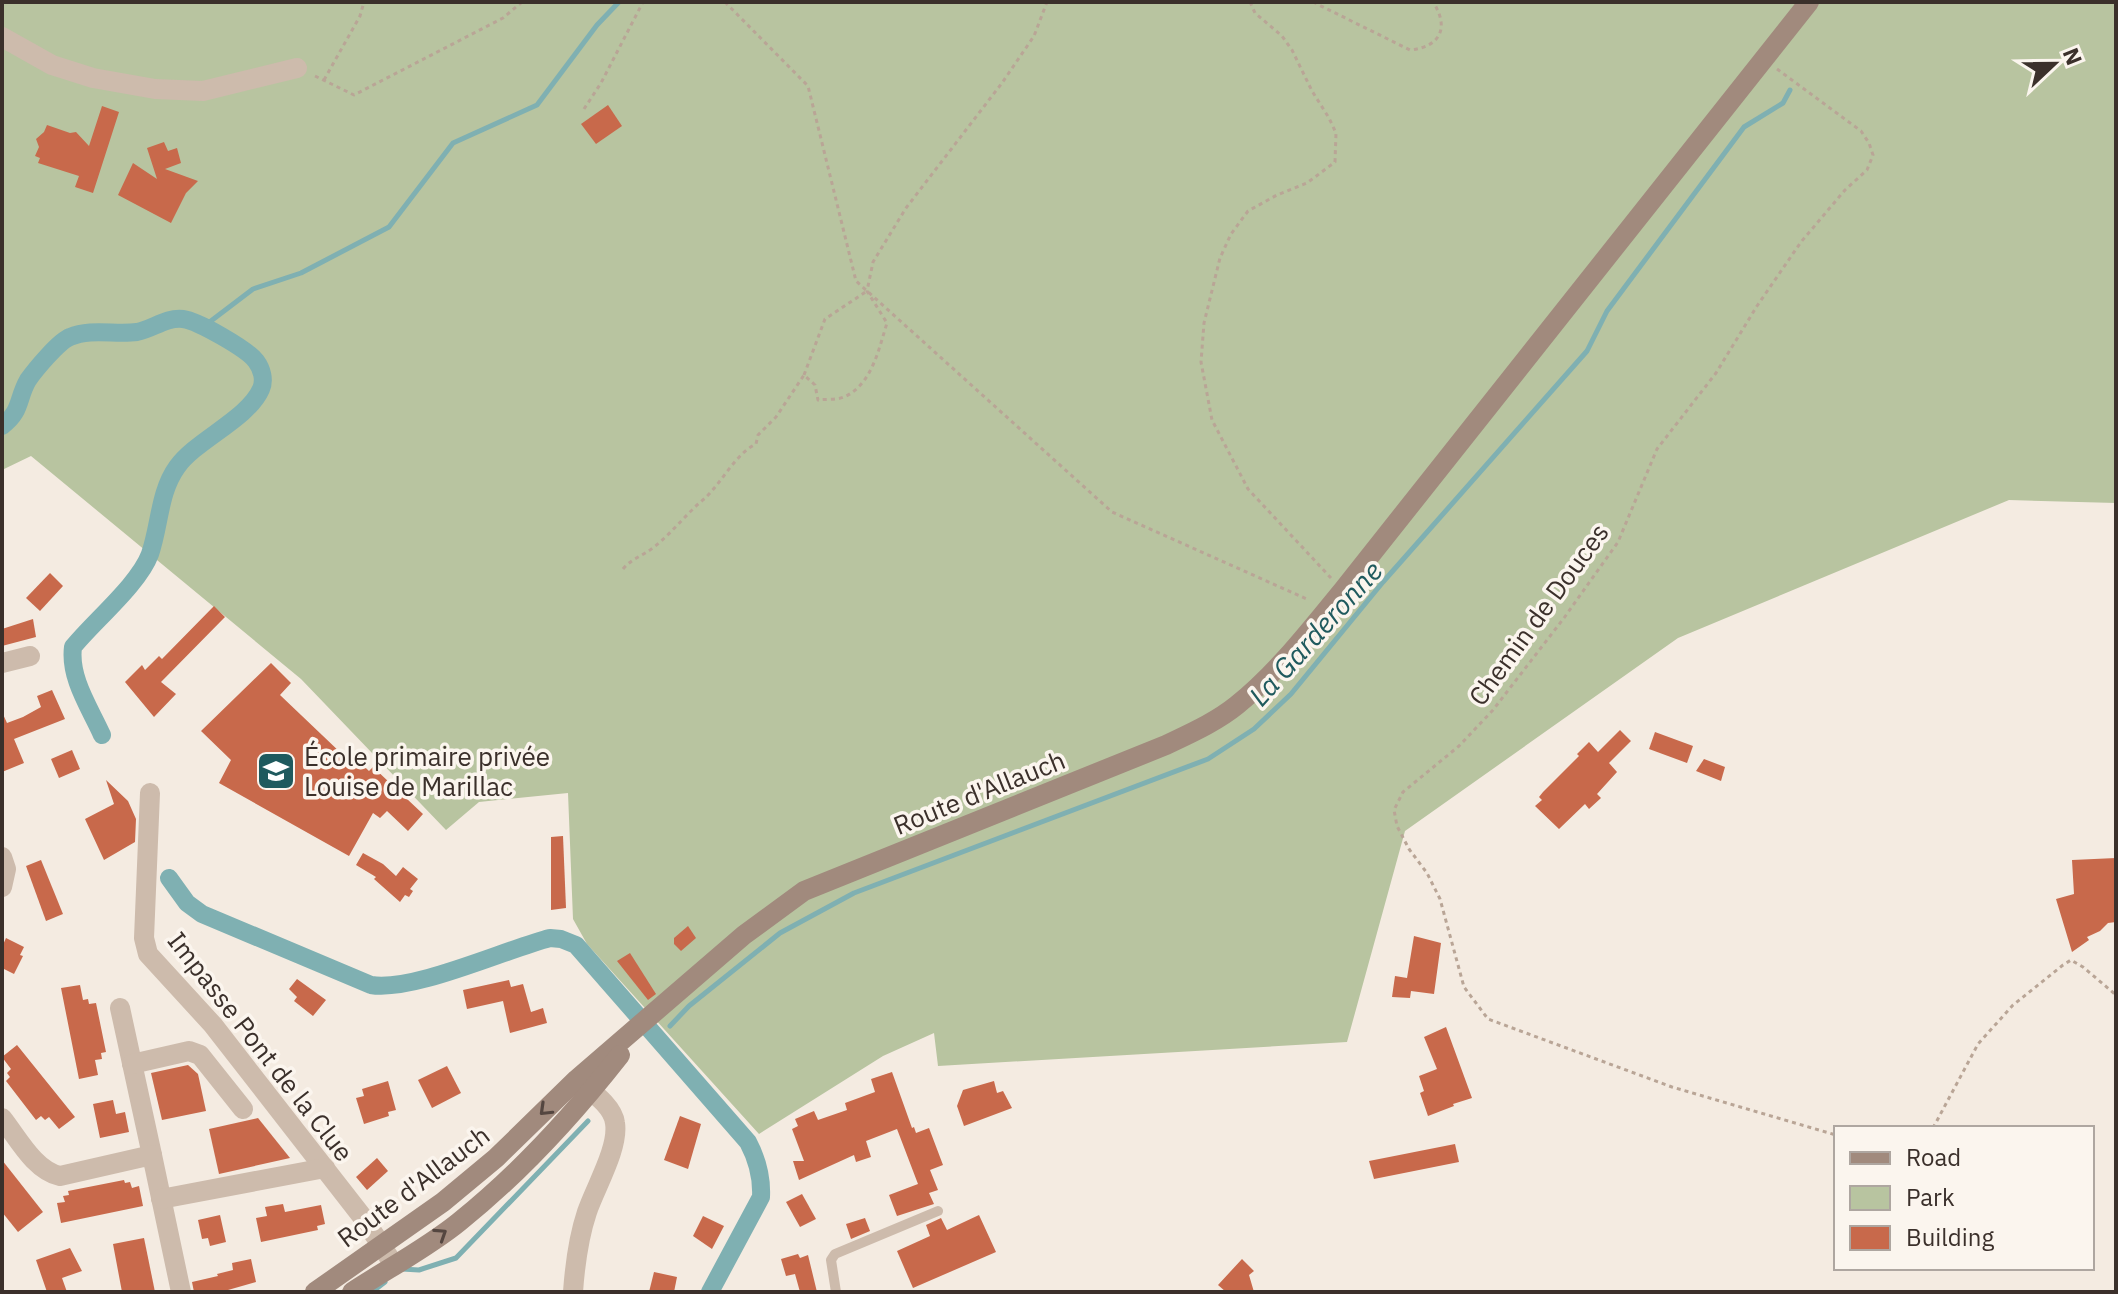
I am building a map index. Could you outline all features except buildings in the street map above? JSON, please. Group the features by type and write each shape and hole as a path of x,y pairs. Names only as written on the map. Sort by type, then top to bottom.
{"main road":[{"name":"Route d'Allauch","path":"352,1292 458,1223 508,1179 584,1086 646,1022 744,935 804,891 1203,728 1269,677 1328,609 1809,2"},
{"name":"Route d'Allauch","path":"315,1292 443,1202 584,1086"}],"street":[{"path":"2,37 52,65 93,78 155,89 203,91 297,68"},
{"path":"2,663 30,656"},
{"name":"Impasse Pont de la Clue","path":"150,793 144,938 148,954 213,1025 325,1168 394,1265"},
{"path":"2,857 6,869 2,887"},
{"path":"120,1008 181,1292"},
{"path":"132,1064 189,1051 200,1055 243,1109"},
{"path":"573,1292 576,1251 587,1212 615,1139 616,1121 607,1106 584,1086"},
{"path":"2,1118 39,1165 49,1173 60,1176 152,1155"},
{"path":"161,1199 325,1168"}],"lane":[{"path":"836,1292 831,1260 835,1254 938,1211"}],"path":[{"path":"324,81 360,16 364,2"},
{"path":"297,68 354,95 503,18 522,2"},
{"path":"584,109 643,2"},
{"path":"725,2 808,86 856,281 1112,512 1328,609"},
{"path":"804,375 815,385 818,400 843,397 865,381 887,323 867,291 873,262 906,208 1034,36 1047,2"},
{"path":"1250,2 1255,13 1282,36 1292,50 1336,133 1337,150 1335,162 1320,175 1248,211 1231,234 1220,258 1204,323 1201,362 1212,420 1248,489 1343,590"},
{"path":"1313,2 1410,50 1427,48 1439,37 1442,25 1440,12 1433,2"},
{"name":"Chemin de Douces","path":"1765,60 1861,131 1873,155 1867,170 1845,190 1801,242 1716,373 1657,449 1618,542 1564,618 1493,710 1459,746 1403,792 1394,810 1397,826 1440,899 1464,987 1488,1019 1672,1087 1834,1134"},
{"path":"623,569 631,560 653,548 734,467 745,449 756,444 758,435 776,417 804,375 825,319 867,291"},
{"path":"1934,1126 1978,1044 2013,1005 2063,965 2071,960 2116,995"}],"green space":[{"path":"2,2 2116,2 2116,503 2009,500 1678,638 1405,831 1347,1042 938,1066 934,1033 883,1056 759,1134 587,944 573,919 568,793 479,802 446,830 301,679 31,456 2,470"}],"waterway":[{"path":"203,327 253,289 301,273 389,227 453,143 537,105 597,25 619,2"},
{"name":"La Garderonne","path":"670,1026 689,1006 780,933 854,893 1208,759 1254,729 1291,694 1383,582 1587,351 1607,311 1744,127 1783,103 1790,90"},
{"path":"2,426 13,415 28,380 36,370 60,344 78,334 137,332 183,319 233,343 251,356 261,371 262,386 254,400 177,467 167,487 150,554 144,566 73,647 77,681 102,735"},
{"path":"169,878 187,903 202,914 371,985 389,985 434,976 550,938 576,945 748,1142 754,1155 760,1175 761,1197 710,1292"},
{"name":"La Garderonne","path":"402,1269 419,1270 456,1258 588,1121"},
{"name":"La Garderonne","path":"372,1292 385,1282"}],"place":[{"name":"École primaire privée Louise de Marillac","path":"276,771"}]}
